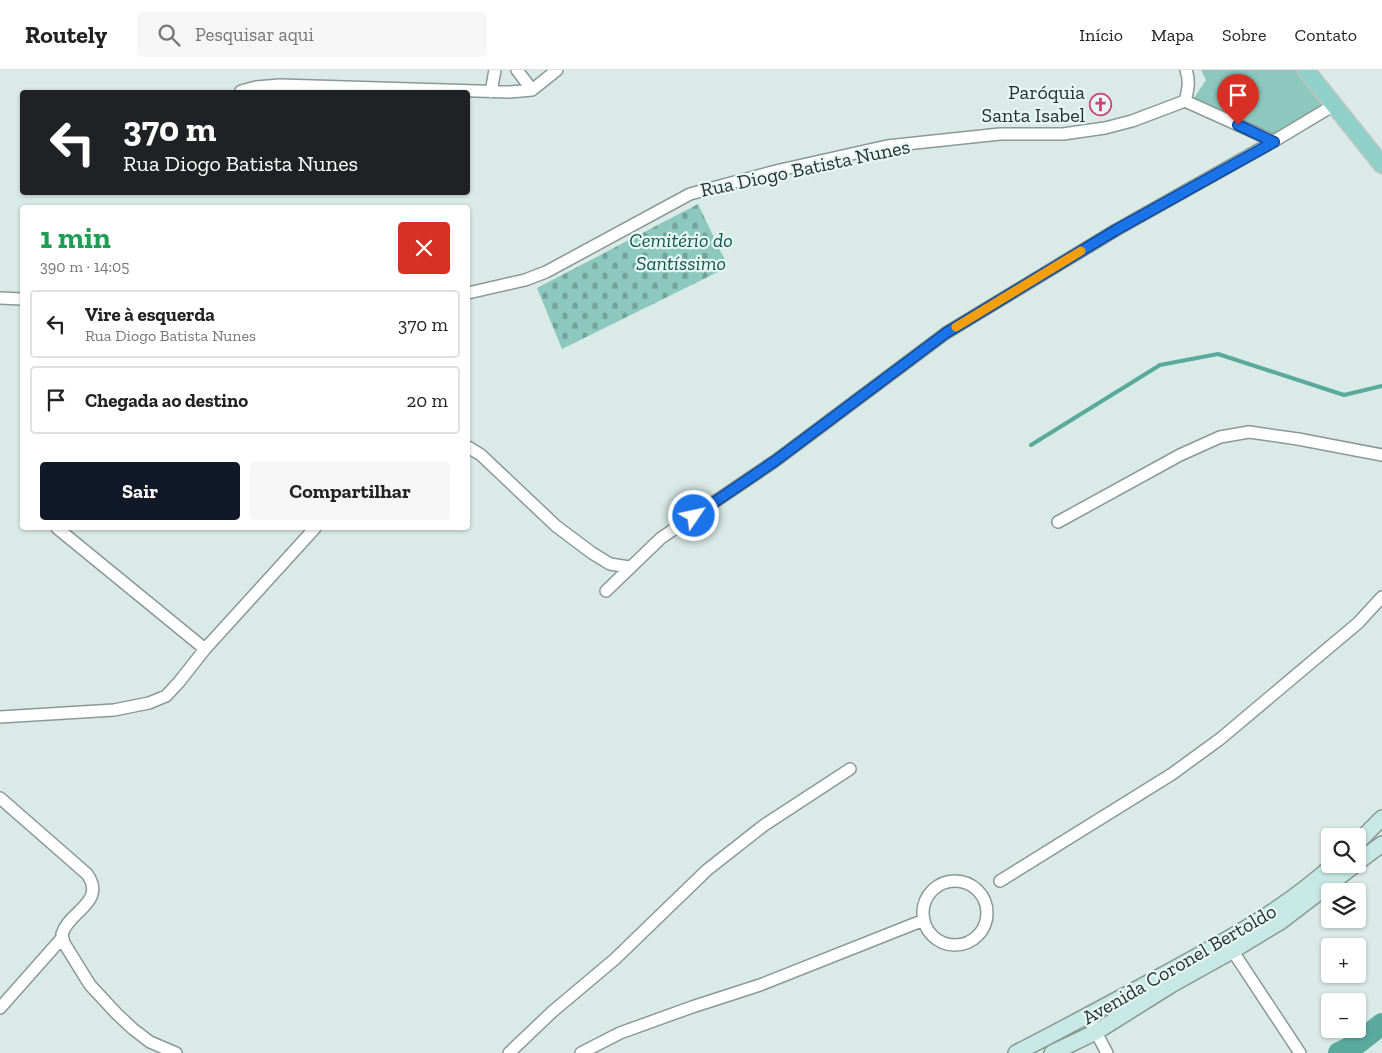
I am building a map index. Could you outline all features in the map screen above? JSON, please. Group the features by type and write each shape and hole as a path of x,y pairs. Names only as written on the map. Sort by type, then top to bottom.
{"main road":[{"path":"1306,70 1382,164"}],"street":[{"path":"491,92 495,70"},
{"path":"517,70 532,90"},
{"path":"470,91 532,90 557,70"},
{"path":"1186,70 1189,77 1189,88 1184,101 1274,142"},
{"path":"245,90 261,86 280,85 431,90"},
{"name":"Rua Diogo Batista Nunes","path":"470,293 525,280 546,272 690,194 780,170 887,146 1000,134 1062,134 1106,128 1132,121 1184,101"},
{"path":"606,591 661,538 775,461 946,333 1116,230 1274,142 1334,105"},
{"path":"0,298 20,299"},
{"path":"1058,522 1180,455 1220,437 1249,432 1298,438 1382,455"},
{"path":"470,448 481,456 556,526 577,542 610,564 629,567"},
{"path":"58,530 205,649"},
{"path":"0,716 114,710 149,704 166,696 205,649 313,530"},
{"path":"1000,881 1172,774 1213,743 1358,622 1382,597"},
{"path":"509,1053 552,1012 615,958 706,870 763,826 850,769"},
{"path":"0,798 92,880 93,887 90,900 62,931 62,938 90,985 133,1029 150,1042 176,1053"},
{"path":"1366,834 1382,818"},
{"path":"1371,829 1382,844"},
{"name":"Avenida Coronel Bertoldo","path":"1366,856 1382,844"},
{"name":"Avenida Coronel Bertoldo","path":"1052,1053 1096,1032 1171,985 1229,946 1302,892 1324,873"},
{"name":"Avenida Coronel Bertoldo","path":"1016,1053 1280,922 1343,873"},
{"path":"958,881 978,890 988,908 988,919 981,933 969,943 959,946 939,942 931,935 924,920 924,904 929,894 947,882 958,881"},
{"path":"581,1053 620,1033 760,985 924,920"},
{"path":"0,1008 62,938"},
{"path":"1229,946 1300,1053"},
{"path":"1088,1016 1107,1053"}],"green space":[{"path":"1201,70 1297,70 1327,105 1274,141 1192,101 1206,80"},
{"name":"Cemitério do Santíssimo","path":"698,204 728,267 562,349 537,288"}],"waterway":[{"path":"1031,445 1160,365 1218,354 1344,395 1382,386"},
{"path":"1339,1053 1354,1046 1382,1024"}],"slow traffic":[{"path":"956,327 1081,251"}],"place":[{"name":"Paróquia Santa Isabel","path":"1101,104"}],"route":[{"path":"694,516 775,461 946,333 1116,230 1274,142 1238,125"}]}
